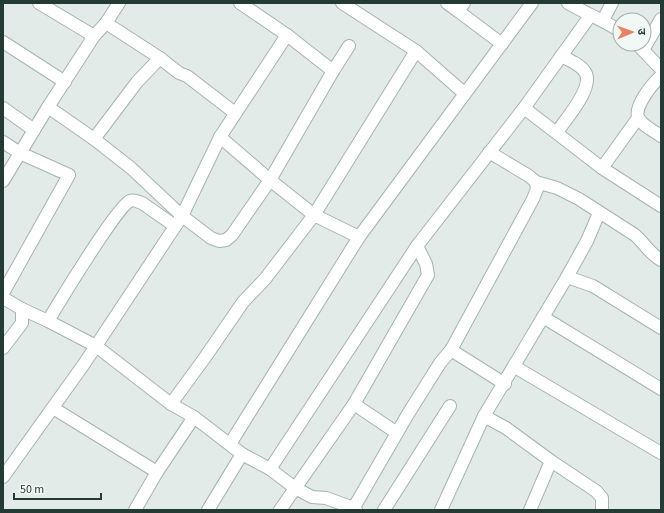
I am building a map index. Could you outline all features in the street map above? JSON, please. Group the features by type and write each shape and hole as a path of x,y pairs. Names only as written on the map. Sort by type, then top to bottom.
{"street":[{"path":"39,3 94,36"},
{"path":"3,182 64,82 94,36 106,23 119,3"},
{"path":"240,3 286,35 333,71"},
{"path":"342,3 416,51 464,93"},
{"path":"447,3 461,7 502,44"},
{"path":"230,444 359,237 532,3"},
{"path":"568,3 590,16 603,20 612,26"},
{"path":"603,20 612,3"},
{"path":"270,469 417,246 524,108 590,16"},
{"path":"652,31 661,19"},
{"path":"106,23 160,58 178,73 187,76 235,113"},
{"path":"3,477 96,346 182,216 220,137 286,35"},
{"path":"3,42 64,82"},
{"path":"48,107 94,139 131,168 182,216 211,238 219,241 226,240 232,235 270,180 349,46"},
{"path":"171,404 243,302 265,279 314,215 416,51"},
{"path":"645,52 661,69"},
{"path":"556,132 582,97 587,78 585,72 579,66 561,56"},
{"path":"94,139 136,82 160,58"},
{"path":"661,76 653,82 637,112 638,118 661,136"},
{"path":"3,108 34,130"},
{"path":"524,108 602,168 661,206"},
{"path":"602,168 638,118"},
{"path":"220,137 314,215 359,237"},
{"path":"3,142 20,153 69,175 3,293"},
{"path":"489,152 529,176 536,182 557,188 579,199 635,236 646,248 661,260"},
{"path":"3,298 96,346 171,404 194,417 242,454 270,469 295,488 312,496 326,498 355,509 397,433 440,364 451,350 533,199 537,189 536,182"},
{"path":"48,321 97,242 124,205 130,200 142,203 175,226"},
{"path":"440,510 484,416 505,384 567,277 587,241 599,213"},
{"path":"280,510 354,404 428,275 426,264 417,246"},
{"path":"567,277 593,286 661,328"},
{"path":"3,348 22,323 22,309"},
{"path":"543,317 661,389"},
{"path":"451,350 505,384"},
{"path":"515,366 661,453"},
{"path":"354,404 397,433"},
{"path":"384,510 450,406"},
{"path":"53,408 157,472"},
{"path":"484,416 506,428 551,461 596,491 602,498 602,510"},
{"path":"135,510 157,472 194,417"},
{"path":"208,510 242,454"},
{"path":"530,510 551,461"}]}
